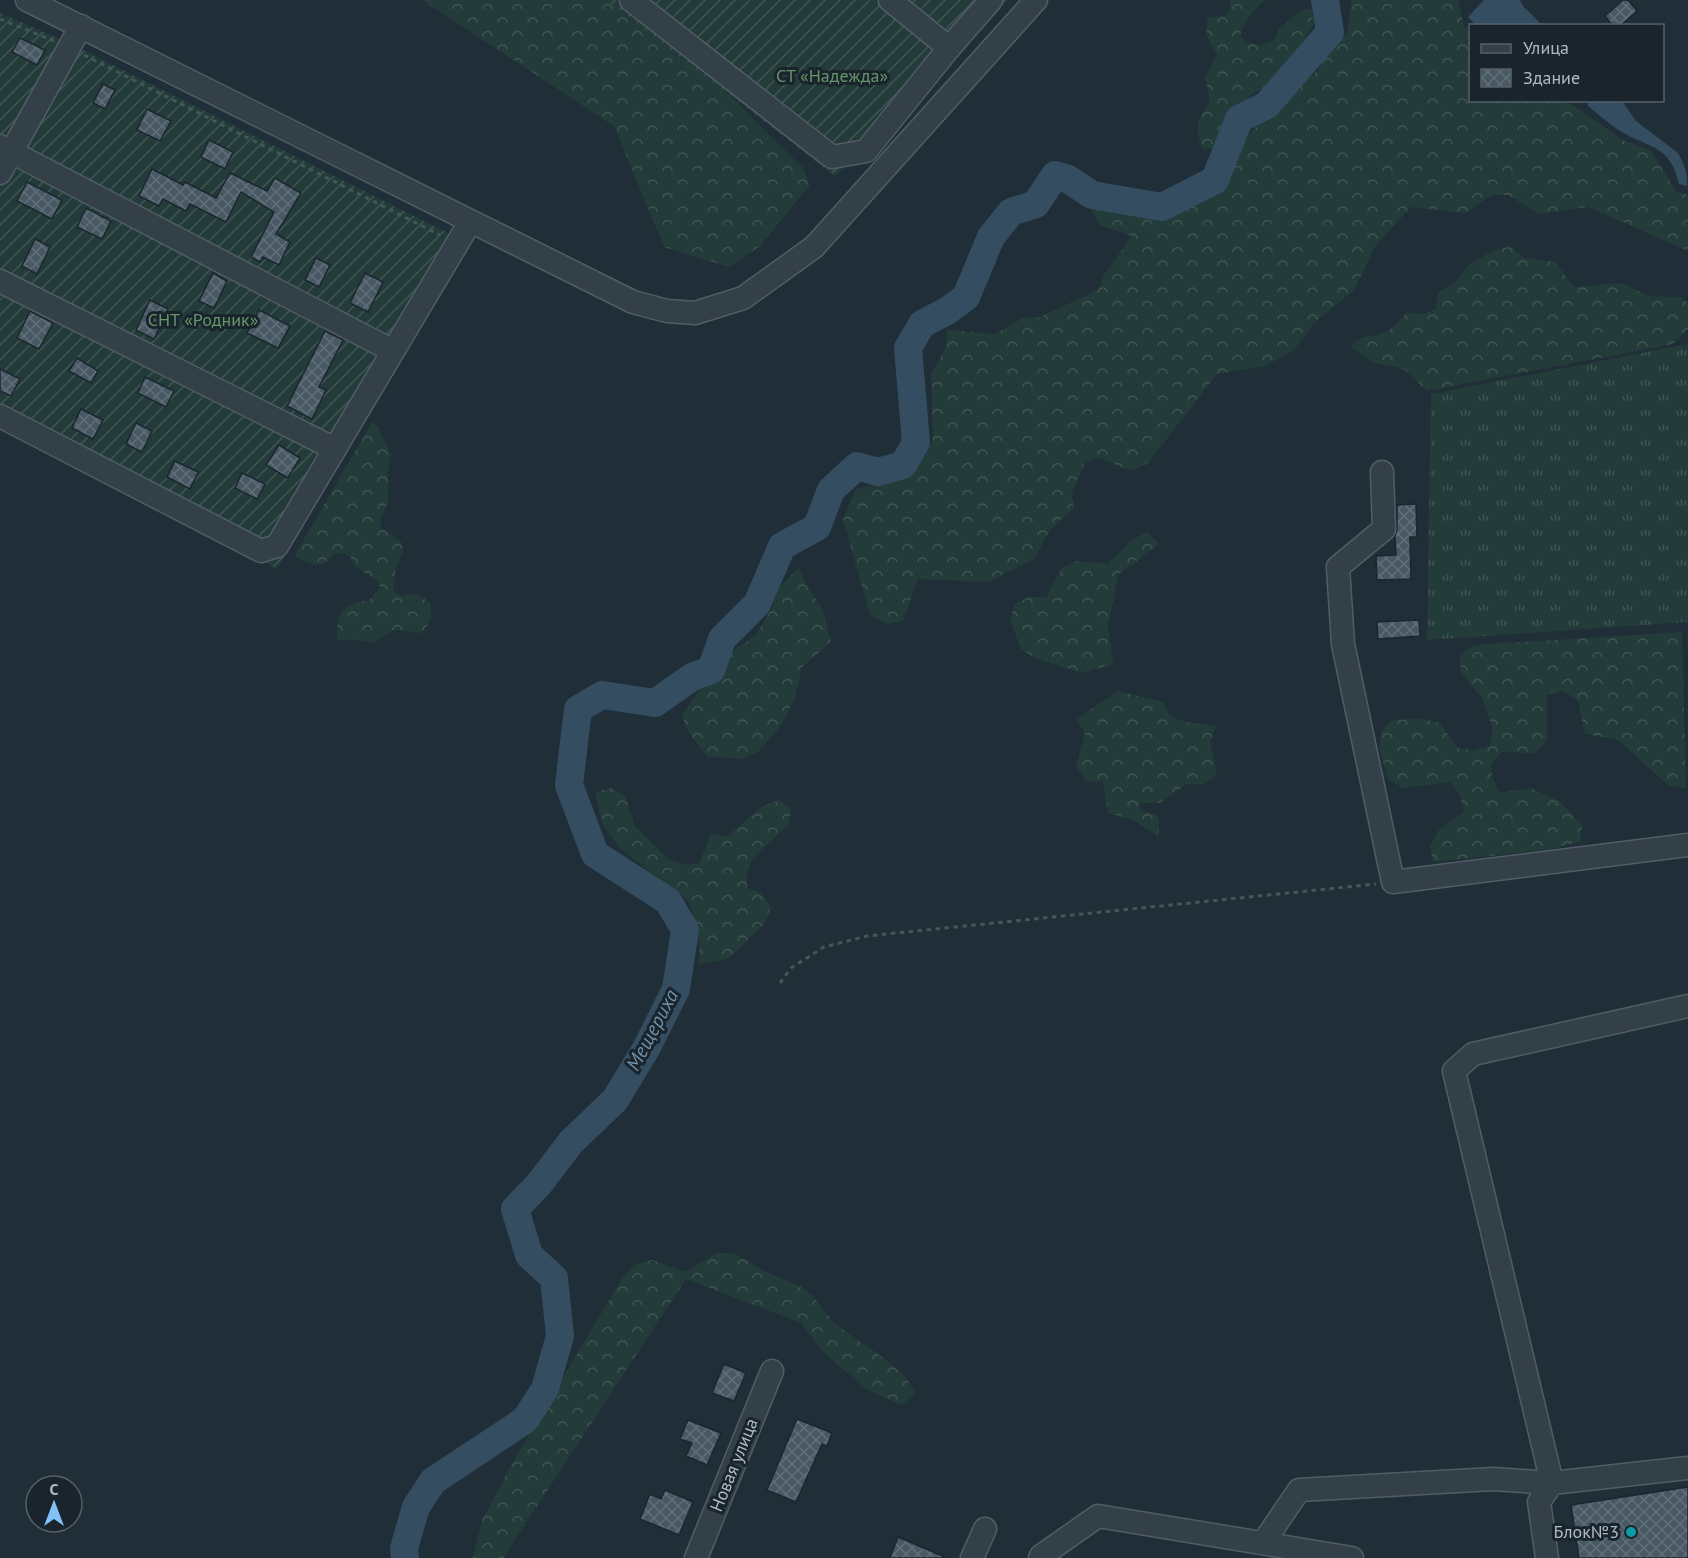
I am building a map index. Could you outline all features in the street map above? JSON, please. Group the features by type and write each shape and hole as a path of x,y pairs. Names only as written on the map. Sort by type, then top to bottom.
{"street":[{"path":"27,0 633,302 667,311 695,313 743,298 814,247 1036,0"},
{"path":"631,0 832,157 866,151 991,0"},
{"path":"890,0 949,48"},
{"path":"0,173 6,148 81,26"},
{"path":"6,148 393,351"},
{"path":"0,416 261,551 277,546 470,222"},
{"path":"0,281 335,449"},
{"path":"1382,472 1384,529 1338,567 1343,644 1393,882 1688,845"},
{"path":"1546,1558 1539,1502 1552,1483 1454,1071 1473,1054 1688,1006"},
{"name":"Новая улица","path":"696,1558 772,1371"},
{"path":"1263,1543 1299,1490 1493,1479 1552,1483 1688,1468"},
{"path":"1040,1558 1098,1515 1352,1558"},
{"path":"972,1558 985,1529"}],"path":[{"path":"0,19 69,48 457,243"},
{"path":"780,983 791,968 824,947 867,936 1393,882"}],"green space":[{"path":"422,0 615,0 704,70 803,168 810,185 760,246 729,267 664,247 614,126"},
{"name":"СТ «Надежда»","path":"607,0 1008,0 866,151 835,176"},
{"path":"1230,0 1265,0 1244,25 1240,35 1246,42 1261,45 1270,43 1276,37 1278,29 1303,9 1311,9 1314,24 1279,80 1251,95 1249,104 1234,113 1217,148 1202,149 1198,124 1210,101 1205,77 1217,55 1208,37 1206,28 1208,17 1225,16 1230,8"},
{"path":"1351,0 1458,0 1464,27 1469,30 1469,102 1568,102 1623,140 1651,151 1676,191 1688,195 1688,251 1588,207 1539,214 1508,195 1492,195 1465,213 1411,207 1376,245 1354,290 1314,323 1294,350 1265,366 1217,374 1148,463 1131,471 1100,458 1085,463 1072,492 1074,508 1050,530 1034,559 988,582 918,579 903,621 887,624 870,615 843,519 856,489 887,483 926,456 933,440 931,375 946,347 947,330 995,334 1023,318 1040,317 1098,290 1104,275 1132,236 1099,225 1091,210 1104,203 1167,213 1225,182 1246,136 1318,70 1323,56 1348,31"},
{"name":"СНТ «Родник»","path":"0,13 71,44 468,243 277,569 0,428"},
{"path":"1511,247 1524,258 1555,262 1574,287 1621,283 1649,296 1681,297 1688,303 1688,329 1673,344 1427,391 1404,369 1372,362 1351,347 1364,337 1389,330 1407,312 1422,314 1436,309 1438,292 1453,284 1469,265 1496,249"},
{"path":"1688,344 1688,622 1427,640 1431,394"},
{"path":"372,422 378,427 391,455 388,471 388,503 380,519 381,527 402,543 403,552 396,567 393,591 400,596 416,594 431,603 431,620 422,633 394,630 372,643 354,639 337,640 337,630 342,611 352,604 369,600 380,588 378,581 354,566 350,557 344,553 335,554 323,564 315,565 296,558 296,553"},
{"path":"1147,532 1159,544 1118,575 1108,625 1113,664 1082,673 1035,658 1021,649 1010,620 1015,604 1029,597 1046,597 1062,568 1076,561 1108,564 1132,540"},
{"path":"799,567 805,583 823,610 831,642 802,667 795,698 780,727 758,752 743,759 707,756 687,730 682,715 700,689 715,683 729,654 756,635 773,606 777,590"},
{"path":"1682,632 1686,788 1669,786 1618,740 1585,734 1578,701 1564,691 1547,694 1547,741 1534,753 1502,752 1491,764 1493,780 1500,793 1531,788 1559,801 1582,825 1580,842 1546,850 1433,862 1430,846 1438,831 1464,812 1460,795 1450,782 1403,788 1388,779 1379,748 1381,732 1392,720 1423,719 1439,723 1458,748 1474,751 1490,745 1493,729 1482,698 1461,673 1460,655 1474,645"},
{"path":"1118,691 1163,702 1170,716 1185,722 1216,726 1210,742 1217,774 1204,784 1187,784 1160,803 1140,803 1140,810 1158,816 1159,837 1133,820 1108,813 1103,782 1086,781 1076,766 1085,734 1077,719"},
{"path":"611,788 625,796 635,826 668,859 683,864 699,864 711,834 727,836 763,806 779,800 791,809 789,824 752,859 747,873 747,888 762,893 771,907 765,923 729,958 699,965 699,931 688,901 621,849 602,824 595,792"},
{"path":"716,1253 734,1253 766,1272 799,1286 813,1296 834,1323 906,1377 915,1393 902,1405 868,1390 825,1354 801,1323 686,1279 503,1558 473,1558 482,1520 508,1470 623,1277 635,1264 652,1260 686,1272"}],"water":[{"path":"1484,0 1520,0 1541,24 1475,24 1468,17"},
{"path":"1589,102 1623,102 1636,121 1678,153 1685,169 1687,186 1679,184 1670,161 1664,154 1620,131 1587,105"}],"building":[{"path":"1623,0 1628,0 1637,11 1622,24 1611,24 1605,16"},
{"path":"20,38 45,50 37,65 12,52"},
{"path":"103,84 115,90 105,109 93,103"},
{"path":"147,109 171,121 160,141 137,130"},
{"path":"209,140 233,152 225,169 201,157"},
{"path":"152,169 216,198 230,173 267,191 275,178 301,193 276,234 290,242 279,265 263,257 260,262 251,257 274,212 241,192 226,222 190,204 186,211 163,199 159,206 139,196"},
{"path":"27,182 62,200 52,219 17,201"},
{"path":"86,208 111,221 102,239 77,227"},
{"path":"35,239 50,247 37,274 22,266"},
{"path":"316,258 330,265 319,287 305,280"},
{"path":"213,273 227,281 214,308 199,301"},
{"path":"365,273 383,282 368,312 350,303"},
{"path":"150,300 168,309 154,339 136,330"},
{"path":"259,310 290,326 278,348 247,333"},
{"path":"30,311 53,323 39,349 17,338"},
{"path":"325,331 343,340 319,387 326,390 312,419 287,406"},
{"path":"77,358 98,371 91,383 69,371"},
{"path":"0,369 20,379 11,396 0,391"},
{"path":"145,377 174,391 166,407 138,393"},
{"path":"81,409 103,420 93,439 72,428"},
{"path":"136,423 152,431 142,452 126,444"},
{"path":"279,445 300,458 288,478 266,465"},
{"path":"175,461 198,472 190,489 167,477"},
{"path":"242,473 265,484 257,499 235,488"},
{"path":"1416,504 1417,537 1410,537 1411,579 1377,580 1376,556 1396,555 1397,505"},
{"path":"1419,620 1420,636 1378,639 1377,622"},
{"path":"724,1364 746,1373 734,1401 712,1393"},
{"path":"797,1419 832,1433 827,1446 822,1444 796,1502 767,1490"},
{"path":"688,1420 721,1433 707,1465 686,1456 692,1443 680,1439"},
{"name":"Блок№3","path":"1688,1487 1688,1558 1579,1558 1571,1505"},
{"path":"665,1490 693,1502 679,1535 640,1519 650,1494 661,1499"},
{"path":"898,1537 947,1558 890,1558"}],"waterway":[{"name":"Мещериха","path":"405,1558 404,1548 416,1507 433,1481 525,1420 545,1389 560,1336 554,1278 529,1255 515,1209 539,1184 571,1142 615,1100 647,1047 676,989 685,930 668,901 595,854 569,785 578,709 602,695 655,703 692,677 711,670 722,639 757,604 782,546 817,527 831,490 857,466 878,472 903,465 916,443 908,348 922,324 947,311 966,297 991,237 1011,212 1036,204 1055,175 1068,179 1092,195 1162,207 1215,180 1239,119 1267,105 1330,32 1325,0"}],"place":[{"name":"Блок№3","path":"1631,1532"}]}
